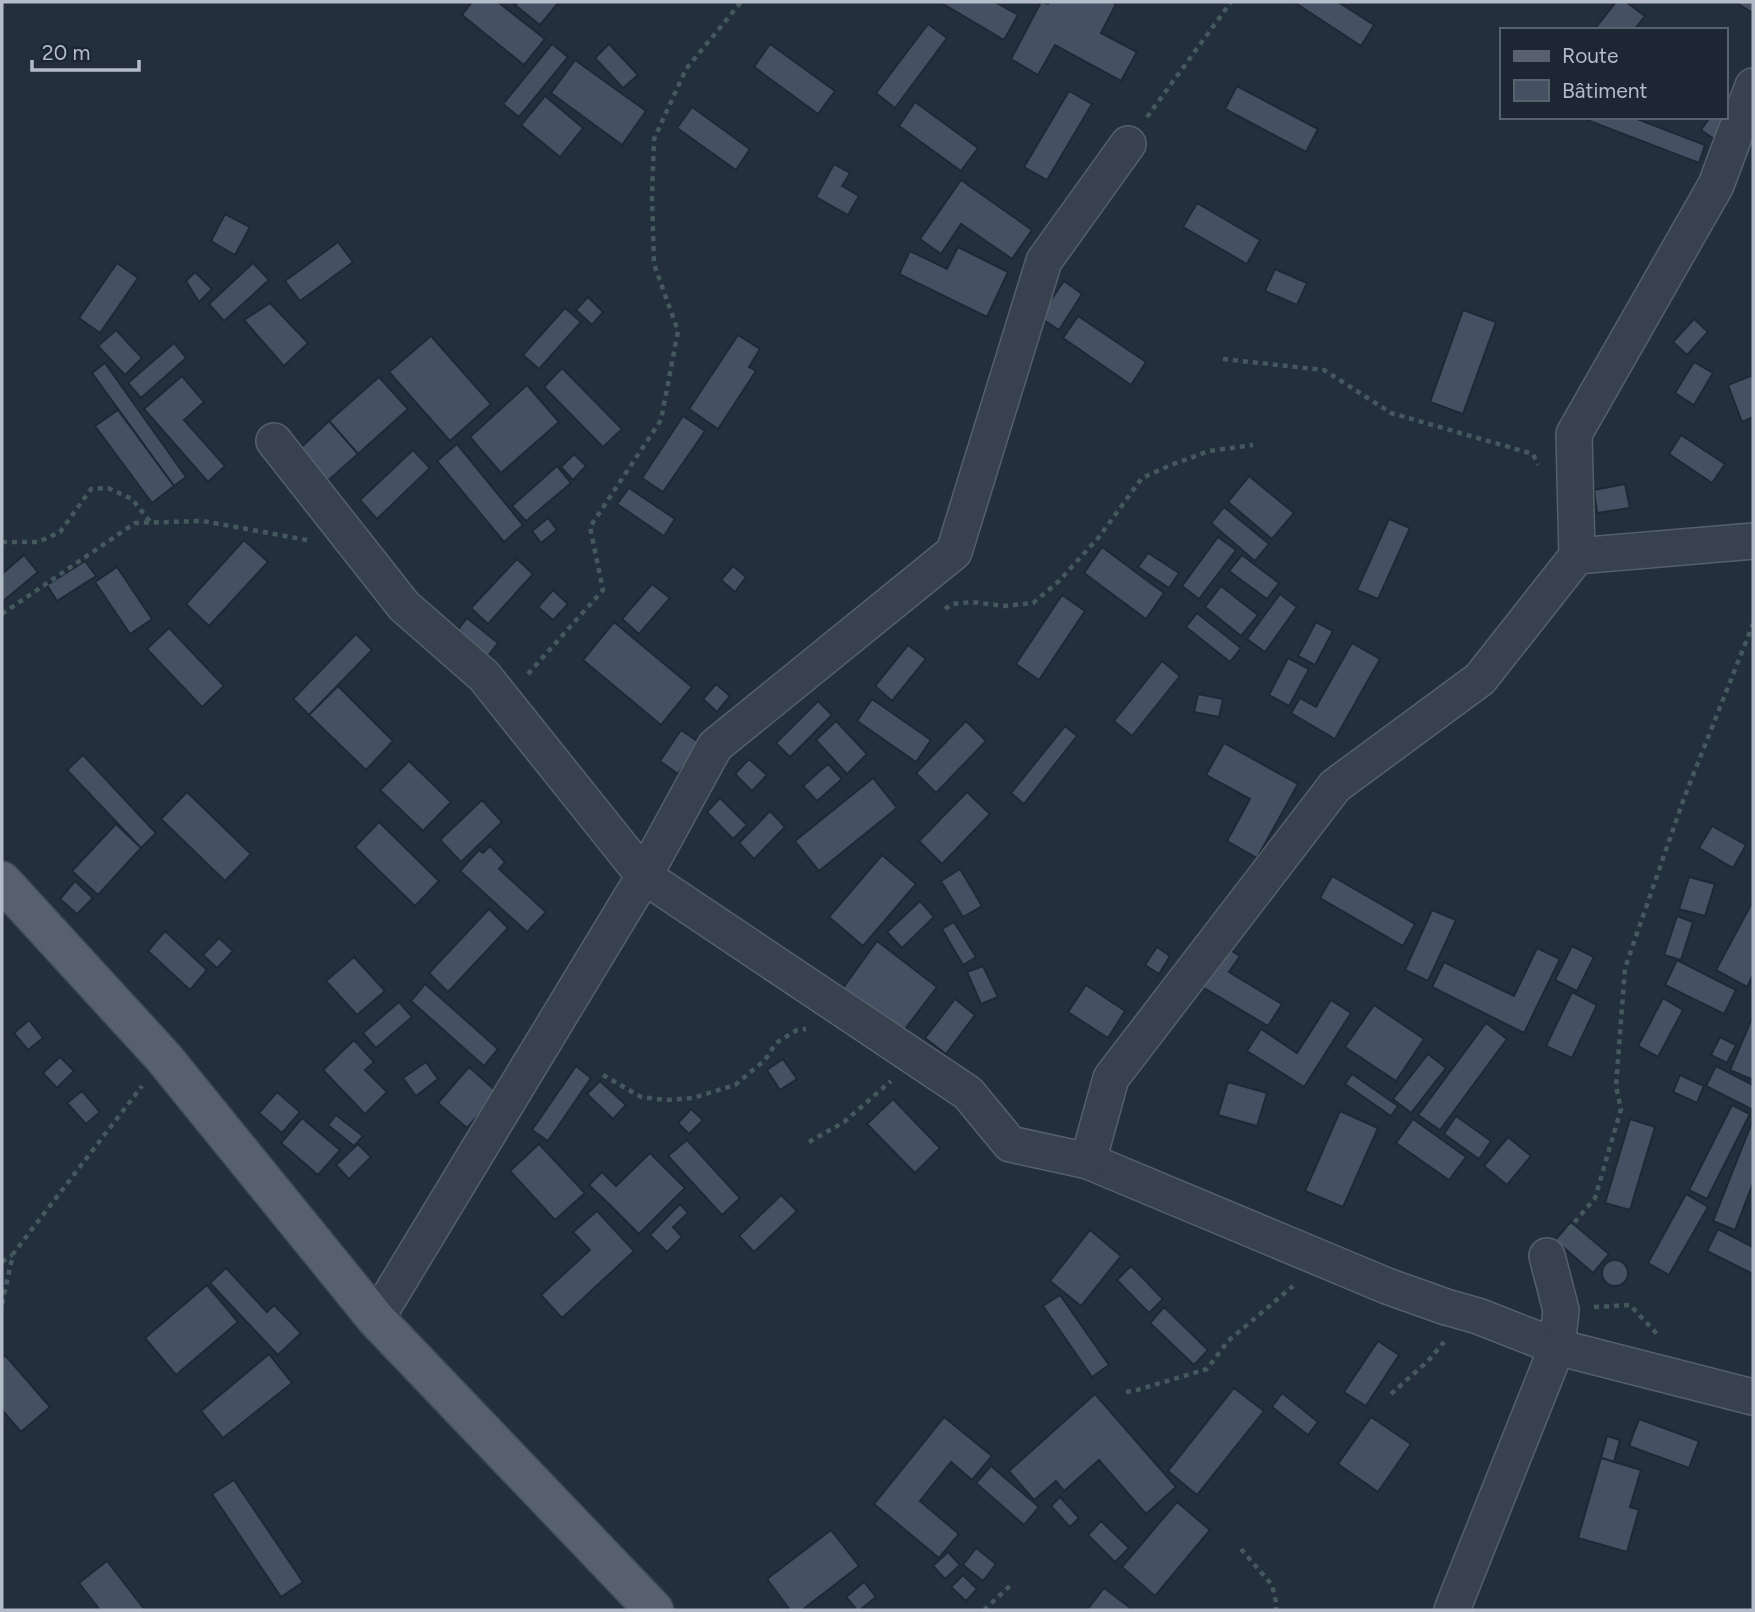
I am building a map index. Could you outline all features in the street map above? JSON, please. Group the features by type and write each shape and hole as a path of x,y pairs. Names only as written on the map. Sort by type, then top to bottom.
{"main road":[{"path":"2,881 164,1058 376,1319 654,1610"}],"street":[{"path":"1088,1161 1111,1078 1335,786 1480,679 1577,556 1574,433 1716,185 1753,86"},
{"path":"376,1319 644,876 715,746 954,552 1044,261 1128,144"},
{"path":"274,441 404,606 484,676 644,876 968,1093 1010,1144 1088,1161 1387,1286 1478,1316 1558,1347 1753,1397"},
{"path":"1577,556 1753,541"},
{"path":"1452,1610 1558,1347 1561,1310 1547,1256"}],"path":[{"path":"504,701 603,590 590,527 661,420 678,331 654,264 654,139 686,69 741,2"},
{"path":"1128,144 1231,2"},
{"path":"1223,359 1324,370 1391,413 1533,454 1538,466"},
{"path":"936,615 952,604 972,602 1005,606 1033,603 1058,582 1099,537 1142,478 1209,452 1253,444"},
{"path":"2,542 38,542 60,531 91,489 108,488 132,499 151,523"},
{"path":"2,614 135,523 202,521 360,550"},
{"path":"1547,1256 1595,1198 1621,1109 1616,1086 1625,968 1684,798 1753,624"},
{"path":"603,1075 641,1097 666,1100 692,1098 734,1085 765,1059 776,1043 797,1030 859,1020"},
{"path":"2,1262 13,1254 164,1058"},
{"path":"809,1142 844,1122 894,1077 921,1062"},
{"path":"2,1304 13,1254"},
{"path":"1126,1392 1206,1369 1228,1341 1299,1282 1334,1264"},
{"path":"1391,1394 1447,1339 1446,1307"},
{"path":"1241,1549 1272,1585 1276,1610"},
{"path":"984,1610 1012,1584"}],"building":[{"path":"472,2 498,2 545,39 524,65 462,15"},
{"path":"518,2 559,2 540,25 515,5"},
{"path":"940,2 995,2 1018,15 1004,40"},
{"path":"1041,2 1116,4 1101,33 1137,52 1121,81 1055,45 1038,75 1011,59"},
{"path":"1294,2 1338,2 1374,25 1361,46"},
{"path":"1616,2 1626,2 1645,16 1636,28 1596,28"},
{"path":"1735,2 1753,2 1753,13"},
{"path":"928,24 947,38 895,108 876,93"},
{"path":"552,44 568,57 519,117 503,104"},
{"path":"609,44 638,75 623,88 595,58"},
{"path":"770,44 835,91 818,114 754,67"},
{"path":"575,60 646,111 622,145 551,93"},
{"path":"1237,86 1318,129 1306,152 1225,109"},
{"path":"1069,91 1092,104 1047,180 1024,167"},
{"path":"545,96 583,128 560,157 521,125"},
{"path":"915,102 978,148 961,171 899,126"},
{"path":"692,107 750,149 736,170 677,128"},
{"path":"1637,119 1705,145 1699,163 1587,120"},
{"path":"1709,119 1725,119 1720,143 1701,130"},
{"path":"834,164 850,173 842,186 859,196 848,215 816,197"},
{"path":"961,180 1032,230 1012,259 961,224 941,254 920,239"},
{"path":"1197,203 1260,240 1247,264 1183,227"},
{"path":"225,214 250,227 235,255 211,241"},
{"path":"338,242 353,262 300,301 285,281"},
{"path":"958,247 1008,272 987,317 899,274 910,251 947,269"},
{"path":"117,263 138,278 100,333 79,318"},
{"path":"253,263 269,280 224,321 209,304"},
{"path":"1275,269 1307,283 1297,305 1265,291"},
{"path":"195,272 212,289 199,302 186,281"},
{"path":"1064,281 1082,294 1059,330 1039,317"},
{"path":"588,297 603,312 592,325 576,310"},
{"path":"270,303 308,343 284,366 244,320"},
{"path":"565,308 581,322 539,369 523,355"},
{"path":"1463,310 1496,322 1463,414 1430,402"},
{"path":"1078,316 1146,362 1131,385 1063,338"},
{"path":"1694,319 1708,332 1687,355 1673,342"},
{"path":"116,330 142,358 125,375 98,346"},
{"path":"738,335 760,349 749,367 756,371 718,429 689,409"},
{"path":"431,336 491,404 450,441 389,372"},
{"path":"174,343 186,358 141,398 128,383"},
{"path":"1694,362 1713,373 1694,405 1675,393"},
{"path":"105,363 186,477 174,486 92,373"},
{"path":"562,368 622,429 603,447 544,387"},
{"path":"1753,375 1753,417 1742,422 1728,385"},
{"path":"182,376 204,402 184,420 225,466 208,482 144,409"},
{"path":"379,377 408,409 358,454 329,421"},
{"path":"527,385 559,422 501,473 470,437"},
{"path":"118,410 174,486 152,503 95,426"},
{"path":"683,416 705,431 663,492 642,478"},
{"path":"329,421 358,454 323,485 294,454"},
{"path":"1681,435 1725,464 1712,483 1669,454"},
{"path":"457,444 523,525 504,542 437,461"},
{"path":"413,450 430,468 377,519 360,500"},
{"path":"574,454 586,466 573,480 561,467"},
{"path":"557,466 571,483 526,521 512,506"},
{"path":"1249,476 1294,513 1272,539 1228,502"},
{"path":"1625,484 1630,508 1597,513 1594,490"},
{"path":"629,488 675,519 664,536 617,504"},
{"path":"1224,507 1269,544 1255,561 1211,523"},
{"path":"548,518 557,530 541,543 532,531"},
{"path":"1389,519 1410,528 1378,599 1357,590"},
{"path":"1218,537 1236,550 1199,599 1182,586"},
{"path":"244,540 268,562 209,626 186,604"},
{"path":"1102,547 1164,593 1146,619 1084,573"},
{"path":"1148,553 1179,573 1169,588 1138,567"},
{"path":"24,555 38,572 2,602 2,574"},
{"path":"1242,555 1279,583 1267,599 1229,571"},
{"path":"517,559 533,574 488,624 471,608"},
{"path":"85,561 96,576 57,601 47,585"},
{"path":"733,566 746,577 735,592 721,580"},
{"path":"117,567 152,619 130,634 95,582"},
{"path":"652,584 670,598 639,634 622,619"},
{"path":"1221,586 1258,615 1241,636 1205,607"},
{"path":"553,590 568,604 553,620 538,607"},
{"path":"1280,594 1297,607 1265,652 1247,639"},
{"path":"1062,595 1085,611 1039,680 1016,664"},
{"path":"1197,613 1241,648 1230,662 1186,627"},
{"path":"467,618 498,643 484,661 453,636"},
{"path":"614,622 692,687 661,725 583,660"},
{"path":"1316,622 1333,631 1315,665 1298,656"},
{"path":"169,628 224,686 202,707 147,649"},
{"path":"356,634 372,650 309,715 293,699"},
{"path":"1352,643 1380,659 1335,739 1291,713 1300,698 1316,707"},
{"path":"908,645 926,659 892,701 875,686"},
{"path":"1288,658 1309,669 1289,706 1269,695"},
{"path":"1162,661 1180,676 1132,736 1114,721"},
{"path":"716,684 730,696 717,712 703,699"},
{"path":"338,686 393,741 366,770 309,715"},
{"path":"1198,694 1223,699 1219,717 1194,712"},
{"path":"872,699 931,740 916,762 857,721"},
{"path":"818,701 832,715 790,757 776,743"},
{"path":"836,721 867,754 847,774 816,740"},
{"path":"966,721 986,741 936,793 916,773"},
{"path":"1065,726 1077,736 1024,804 1011,793"},
{"path":"681,730 700,743 678,774 660,761"},
{"path":"1224,743 1298,784 1257,858 1227,841 1250,799 1206,775"},
{"path":"83,755 156,833 141,848 67,770"},
{"path":"749,759 767,775 752,791 735,774"},
{"path":"409,761 451,802 423,831 380,790"},
{"path":"828,764 842,779 817,801 803,786"},
{"path":"873,778 897,808 819,871 795,841"},
{"path":"187,792 251,854 225,881 161,819"},
{"path":"967,792 990,814 942,864 919,841"},
{"path":"720,798 747,825 733,839 707,812"},
{"path":"482,800 502,822 461,862 440,840"},
{"path":"770,811 785,827 754,859 739,843"},
{"path":"379,822 439,881 415,906 355,847"},
{"path":"116,824 141,848 98,895 72,871"},
{"path":"1712,826 1746,845 1733,868 1699,848"},
{"path":"490,846 505,862 499,869 546,912 527,932 460,871 479,850 483,853"},
{"path":"882,855 916,884 863,946 829,917"},
{"path":"960,869 982,906 963,917 941,881"},
{"path":"1332,876 1415,924 1403,946 1320,898"},
{"path":"1689,877 1715,884 1705,916 1679,909"},
{"path":"75,881 93,898 77,914 60,899"},
{"path":"920,901 934,917 902,948 887,932"},
{"path":"1753,901 1753,975 1747,987 1716,970"},
{"path":"489,909 508,928 448,992 429,973"},
{"path":"1432,910 1456,920 1428,981 1405,970"},
{"path":"1677,916 1693,922 1681,960 1664,955"},
{"path":"954,922 976,957 963,965 942,929"},
{"path":"165,931 207,970 190,990 148,951"},
{"path":"219,938 233,951 217,968 203,955"},
{"path":"877,941 937,987 902,1033 843,988"},
{"path":"1222,945 1240,956 1229,972 1282,1004 1268,1026 1199,985"},
{"path":"1572,946 1594,957 1577,991 1555,980"},
{"path":"1157,947 1170,956 1159,974 1145,965"},
{"path":"1537,948 1560,959 1524,1033 1432,987 1444,962 1514,996"},
{"path":"354,957 385,991 357,1015 326,981"},
{"path":"1677,960 1736,990 1724,1014 1665,985"},
{"path":"983,966 998,997 981,1004 967,972"},
{"path":"425,984 498,1049 484,1066 411,1001"},
{"path":"1086,985 1125,1011 1108,1038 1068,1012"},
{"path":"1572,992 1597,1005 1572,1058 1546,1046"},
{"path":"1663,998 1683,1010 1658,1057 1638,1046"},
{"path":"955,999 975,1015 946,1054 925,1038"},
{"path":"1331,1000 1351,1013 1304,1087 1247,1051 1261,1029 1297,1053"},
{"path":"399,1002 412,1017 376,1048 363,1033"},
{"path":"1374,1005 1424,1039 1396,1081 1345,1047"},
{"path":"1753,1016 1753,1080 1730,1070"},
{"path":"29,1020 43,1038 28,1050 14,1033"},
{"path":"1486,1023 1507,1039 1440,1130 1418,1115"},
{"path":"1720,1037 1736,1045 1727,1063 1711,1055"},
{"path":"354,1040 374,1062 365,1070 387,1092 365,1114 323,1070"},
{"path":"1428,1054 1446,1068 1411,1113 1393,1099"},
{"path":"60,1057 74,1071 57,1088 43,1073"},
{"path":"783,1059 797,1079 780,1090 767,1070"},
{"path":"426,1062 438,1079 416,1096 403,1078"},
{"path":"576,1066 591,1078 548,1141 532,1130"},
{"path":"1716,1066 1753,1085 1753,1110 1706,1086"},
{"path":"469,1067 498,1093 467,1128 438,1103"},
{"path":"1352,1074 1398,1106 1391,1116 1345,1084"},
{"path":"1680,1075 1704,1086 1697,1103 1673,1092"},
{"path":"600,1081 626,1105 613,1119 587,1094"},
{"path":"1228,1082 1267,1093 1257,1126 1218,1115"},
{"path":"82,1091 100,1112 86,1124 67,1103"},
{"path":"277,1092 300,1112 282,1133 259,1113"},
{"path":"893,1099 940,1148 915,1173 867,1124"},
{"path":"1732,1105 1750,1114 1707,1199 1689,1190"},
{"path":"691,1109 703,1120 689,1134 678,1123"},
{"path":"1340,1111 1378,1128 1343,1207 1305,1191"},
{"path":"336,1115 363,1136 354,1146 328,1125"},
{"path":"1456,1116 1491,1141 1479,1159 1444,1134"},
{"path":"302,1118 340,1150 318,1175 281,1143"},
{"path":"1413,1119 1466,1157 1449,1180 1396,1143"},
{"path":"1630,1119 1655,1127 1630,1210 1605,1203"},
{"path":"1753,1120 1753,1183 1735,1230 1713,1221"},
{"path":"1508,1137 1531,1156 1507,1185 1484,1166"},
{"path":"687,1140 740,1198 722,1215 668,1156"},
{"path":"358,1144 371,1157 349,1179 336,1165"},
{"path":"539,1144 585,1193 555,1220 510,1171"},
{"path":"650,1153 685,1188 639,1234 589,1185 602,1172 616,1186"},
{"path":"1686,1194 1708,1207 1669,1275 1648,1263"},
{"path":"781,1195 797,1211 754,1252 739,1236"},
{"path":"680,1204 688,1213 673,1227 682,1237 667,1252 650,1235"},
{"path":"597,1211 634,1251 562,1318 541,1295 590,1250 573,1232"},
{"path":"1571,1222 1609,1254 1593,1273 1555,1240"},
{"path":"1718,1229 1753,1247 1753,1274 1707,1251"},
{"path":"1090,1230 1121,1256 1081,1306 1050,1281"},
{"path":"1615,1260 1624,1264 1628,1273 1624,1282 1615,1286 1606,1282 1602,1273 1606,1264"},
{"path":"1131,1266 1163,1299 1149,1313 1117,1280"},
{"path":"226,1268 267,1312 274,1305 301,1333 278,1355 210,1283"},
{"path":"207,1285 238,1322 176,1375 145,1338"},
{"path":"1060,1295 1109,1365 1092,1377 1043,1306"},
{"path":"1164,1307 1208,1350 1194,1365 1150,1323"},
{"path":"1378,1341 1399,1355 1366,1406 1344,1392"},
{"path":"269,1354 292,1383 223,1438 201,1411"},
{"path":"5,1355 50,1407 21,1432 2,1410 2,1358"},
{"path":"1234,1388 1264,1411 1197,1495 1168,1471"},
{"path":"1282,1393 1318,1422 1308,1435 1272,1407"},
{"path":"1095,1394 1176,1487 1146,1514 1099,1460 1064,1491 1056,1481 1034,1500 1009,1471"},
{"path":"944,1417 992,1456 972,1480 951,1462 920,1501 959,1534 939,1558 874,1504"},
{"path":"1371,1417 1411,1444 1378,1492 1338,1464"},
{"path":"1639,1419 1699,1441 1689,1468 1629,1446"},
{"path":"1607,1436 1620,1440 1614,1462 1601,1458"},
{"path":"1601,1458 1641,1470 1630,1507 1639,1510 1627,1552 1578,1538"},
{"path":"991,1466 1039,1507 1024,1525 976,1483"},
{"path":"234,1480 303,1582 281,1597 212,1494"},
{"path":"1060,1497 1079,1518 1070,1527 1051,1506"},
{"path":"1177,1502 1210,1530 1155,1596 1122,1567"},
{"path":"1101,1521 1129,1548 1115,1562 1088,1535"},
{"path":"831,1530 859,1566 802,1610 790,1610 767,1579"},
{"path":"976,1548 996,1564 983,1581 963,1565"},
{"path":"948,1552 960,1565 945,1579 933,1566"},
{"path":"107,1561 145,1610 100,1610 79,1583"},
{"path":"963,1575 977,1589 966,1601 951,1587"},
{"path":"864,1582 876,1597 857,1610 846,1597"},
{"path":"1104,1588 1133,1610 1087,1610"}]}
